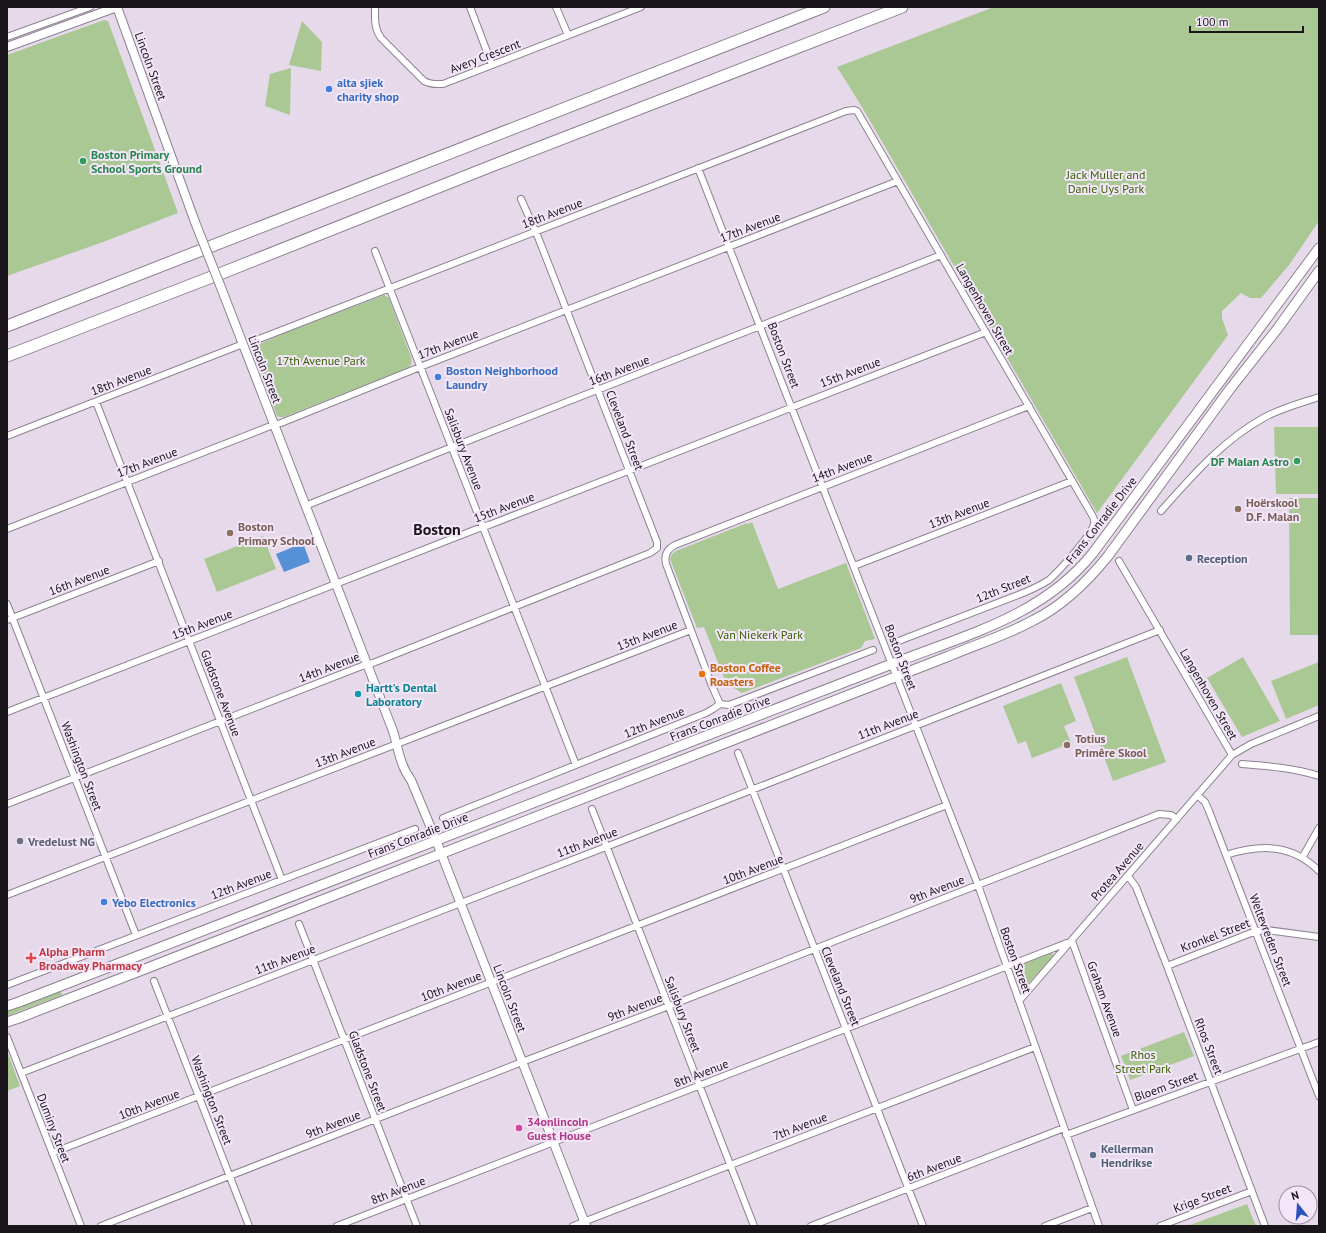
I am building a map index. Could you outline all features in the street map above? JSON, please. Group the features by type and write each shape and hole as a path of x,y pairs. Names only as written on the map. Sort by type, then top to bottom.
{"highway":[{"path":"7,326 824,7"},
{"path":"7,356 902,7"}],"main road":[{"name":"Frans Conradie Drive","path":"7,1006 892,664 1019,613 1064,584 1080,569 1099,546 1319,248"},
{"name":"Frans Conradie Drive","path":"7,1022 1025,625 1051,610 1080,588 1108,556 1230,389 1278,328 1319,271"}],"street":[{"path":"7,37 90,7"},
{"path":"7,47 117,7"},
{"name":"Lincoln Street","path":"117,7 195,222 397,741 406,772 411,780 461,903 585,1224"},
{"name":"Avery Crescent","path":"375,7 375,26 381,38 424,81 429,84 443,84 641,7"},
{"path":"470,7 492,65"},
{"path":"556,7 568,35"},
{"name":"18th Avenue","path":"259,339 846,110 854,110"},
{"name":"Langenhoven Street","path":"854,110 860,114 1092,515 1094,522"},
{"name":"Boston Street","path":"698,168 761,326 978,885 1099,1226"},
{"name":"17th Avenue","path":"7,529 898,181"},
{"name":"Cleveland Street","path":"521,199 535,231 657,542 656,548"},
{"name":"Salisbury Avenue","path":"375,252 421,367 544,687 576,765"},
{"name":"16th Avenue","path":"305,506 451,447 941,255"},
{"name":"15th Avenue","path":"7,712 986,332"},
{"name":"18th Avenue","path":"7,436 243,344"},
{"path":"1161,511 1206,461 1232,439 1264,418 1283,409 1319,397"},
{"name":"Gladstone Avenue","path":"96,402 282,880"},
{"name":"14th Avenue","path":"691,630 666,564 666,552 674,545 1029,406"},
{"name":"13th Avenue","path":"854,566 1072,481"},
{"name":"12th Street","path":"896,642 1039,586 1064,566 1092,528 1094,522"},
{"name":"14th Avenue","path":"7,804 367,664 373,663 650,553 656,548"},
{"name":"16th Avenue","path":"10,619 159,561"},
{"name":"Langenhoven Street","path":"1119,562 1232,755 1250,744 1319,716"},
{"name":"Washington Street","path":"7,604 10,619 44,698 136,936"},
{"path":"691,630 720,704"},
{"name":"13th Avenue","path":"7,895 251,800 397,741 544,687 691,630"},
{"name":"11th Avenue","path":"21,1073 1160,630"},
{"name":"12th Avenue","path":"444,818 706,713 720,704 729,705 873,650"},
{"name":"Cleveland Street","path":"738,753 923,1226"},
{"name":"Protea Avenue","path":"1019,1001 1232,755"},
{"path":"1242,764 1296,770 1319,776"},
{"name":"Weltevreden Street","path":"1197,795 1202,799 1207,807 1319,1096"},
{"name":"10th Avenue","path":"52,1153 947,805"},
{"name":"Salisbury Street","path":"592,809 754,1226"},
{"name":"9th Avenue","path":"101,1226 1159,814 1171,815 1177,818"},
{"path":"1302,858 1319,828"},
{"name":"12th Avenue","path":"7,985 415,829"},
{"path":"1226,855 1250,848 1268,848 1286,851 1302,858 1319,871"},
{"name":"Rhos Street","path":"1128,876 1136,887 1167,966 1265,1226"},
{"name":"Gladstone Street","path":"299,924 417,1226"},
{"name":"Kronkel Street","path":"1167,966 1256,931 1268,930 1319,937"},
{"name":"8th Avenue","path":"337,1226 1072,941"},
{"name":"Graham Avenue","path":"1072,941 1133,1110"},
{"name":"Washington Street","path":"154,981 249,1226"},
{"name":"Duminy Street","path":"7,1037 81,1226"},
{"name":"Bloem Street","path":"1066,1135 1319,1042"},
{"name":"7th Avenue","path":"573,1226 585,1224 731,1165 1035,1047"},
{"name":"6th Avenue","path":"811,1226 1064,1128"},
{"name":"Krige Street","path":"1160,1226 1252,1191"},
{"path":"1045,1226 1092,1208"},
{"path":"1176,1220 1179,1226"}],"green space":[{"name":"Jack Muller and Danie Uys Park","path":"994,7 1319,7 1319,221 1289,265 1261,298 1250,298 1241,293 1222,311 1222,318 1228,335 1097,513 862,107 837,67"},
{"name":"Boston Primary School Sports Ground","path":"104,20 108,21 178,213 103,242 7,276 7,55"},
{"path":"302,21 322,42 321,71 289,65"},
{"path":"291,68 290,115 265,106 270,74"},
{"name":"17th Avenue Park","path":"384,295 389,298 412,359 410,366 406,369 284,417 277,416 252,350 262,343 282,334"},
{"name":"DF Malan Astro","path":"1274,427 1319,427 1319,494 1276,494"},
{"path":"1289,498 1319,498 1319,635 1290,635"},
{"name":"Van Niekerk Park","path":"752,522 778,589 846,563 875,639 865,641 861,648 742,693 726,683 704,627 697,628 670,559 672,554 676,551"},
{"path":"263,536 276,569 217,592 204,559"},
{"path":"1127,657 1166,762 1113,781 1074,677"},
{"path":"1243,657 1280,721 1242,737 1207,678"},
{"path":"1319,662 1319,705 1286,719 1271,681"},
{"path":"1061,683 1076,721 1064,726 1071,743 1032,758 1026,741 1018,744 1003,706"},
{"path":"1051,953 1053,956 1024,988 1021,989 1014,970 1016,967"},
{"path":"61,991 62,995 7,1016 7,1011"},
{"name":"Rhos Street Park","path":"1184,1032 1194,1056 1130,1080 1121,1056"},
{"path":"7,1051 20,1086 7,1091"},
{"path":"1247,1204 1256,1226 1190,1226 1190,1225"}],"water":[{"path":"303,543 310,562 284,572 276,554"}],"place":[{"name":"alta sjiek charity shop","path":"329,89"},
{"name":"Boston Primary School Sports Ground","path":"83,161"},
{"name":"Boston Neighborhood Laundry","path":"438,377"},
{"name":"DF Malan Astro","path":"1297,461"},
{"name":"Hoërskool D.F. Malan","path":"1238,509"},
{"name":"Boston Primary School","path":"230,533"},
{"name":"Reception","path":"1189,558"},
{"name":"Boston Coffee Roasters","path":"702,674"},
{"name":"Hartt's Dental Laboratory","path":"358,694"},
{"name":"Totius Primêre Skool","path":"1067,745"},
{"name":"Vredelust NG","path":"20,841"},
{"name":"Yebo Electronics","path":"104,902"},
{"name":"Alpha Pharm Broadway Pharmacy","path":"31,958"},
{"name":"34onlincoln Guest House","path":"519,1128"},
{"name":"Kellerman Hendrikse","path":"1093,1155"}],"district":[{"name":"Boston","path":"437,529"}]}
